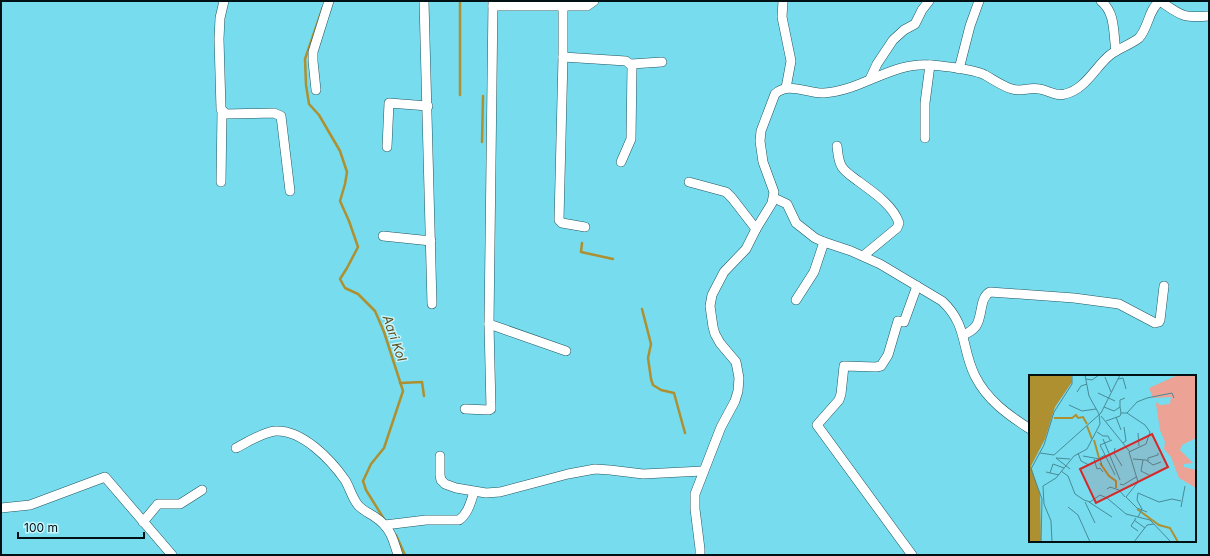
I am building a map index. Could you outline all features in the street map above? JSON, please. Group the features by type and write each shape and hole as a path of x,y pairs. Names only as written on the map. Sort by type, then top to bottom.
{"street":[{"path":"221,182 222,111 219,39 220,18 224,1"},
{"path":"316,90 312,61 313,52 329,1"},
{"path":"424,1 428,106 432,304"},
{"path":"465,409 491,409 489,324 493,3 563,7 587,6 594,1"},
{"path":"783,1 782,17 791,61 786,88"},
{"path":"870,79 877,64 893,40 904,30 915,24 922,10 929,1"},
{"path":"959,69 970,26 979,1"},
{"path":"1101,1 1107,5 1112,16 1116,51"},
{"path":"700,555 695,494 721,427 735,401 738,391 739,378 736,362 720,343 715,334 710,306 712,295 724,272 746,249 774,198 772,186 763,162 760,141 761,131 775,94 786,88 824,93 847,88 907,66 930,65 959,69 984,75 1004,86 1016,90 1037,88 1054,94 1065,94 1083,84 1103,62 1116,51 1135,41 1142,34 1156,2 1182,16 1209,16"},
{"path":"563,7 559,221 562,223 585,227"},
{"path":"563,57 626,61 631,64 662,62"},
{"path":"621,162 631,139 631,64"},
{"path":"925,138 925,110 930,65"},
{"path":"387,147 389,104 428,106"},
{"path":"222,111 226,114 274,113 281,116 283,119 290,191"},
{"path":"837,146 841,166 888,206 897,216 899,222 897,228 864,256"},
{"path":"689,182 726,192 756,229"},
{"path":"774,198 787,204 796,223 801,228 824,242 864,256 880,264 942,301 958,322 974,375 983,390 1002,409 1029,427"},
{"path":"383,236 431,241"},
{"path":"796,300 814,272 824,242"},
{"path":"912,555 817,424 839,400 844,366 881,366 888,356 898,321 904,322 918,286"},
{"path":"963,335 976,327 980,319 984,297 990,292 1074,298 1119,304 1155,323 1159,322 1160,320 1164,286"},
{"path":"489,324 566,351"},
{"path":"236,448 267,433 281,431 294,435 319,451 328,460 346,482 359,507 388,524 426,520 459,520 464,517 467,512 474,492"},
{"path":"440,456 442,480 450,486 474,492 500,492 568,474 595,469 643,474 703,471"},
{"path":"1,508 30,505 105,477 172,555"},
{"path":"143,522 158,504 180,504 202,490"},
{"path":"388,524 398,555"}],"waterway":[{"path":"460,1 460,95"},
{"name":"Aari Kol","path":"323,7 305,59 306,85 309,104 319,115 340,151 347,172 340,201 358,247 340,279 345,288 358,294 375,311 384,332 403,391 384,448 371,464 363,481 366,490 384,519"},
{"path":"482,142 483,96"},
{"path":"582,243 581,252 613,259"},
{"path":"642,309 651,344 648,358 653,385 661,390 674,393 685,433"},
{"path":"400,383 422,382 424,396"},
{"name":"Aari Kol","path":"396,535 405,555"}]}
